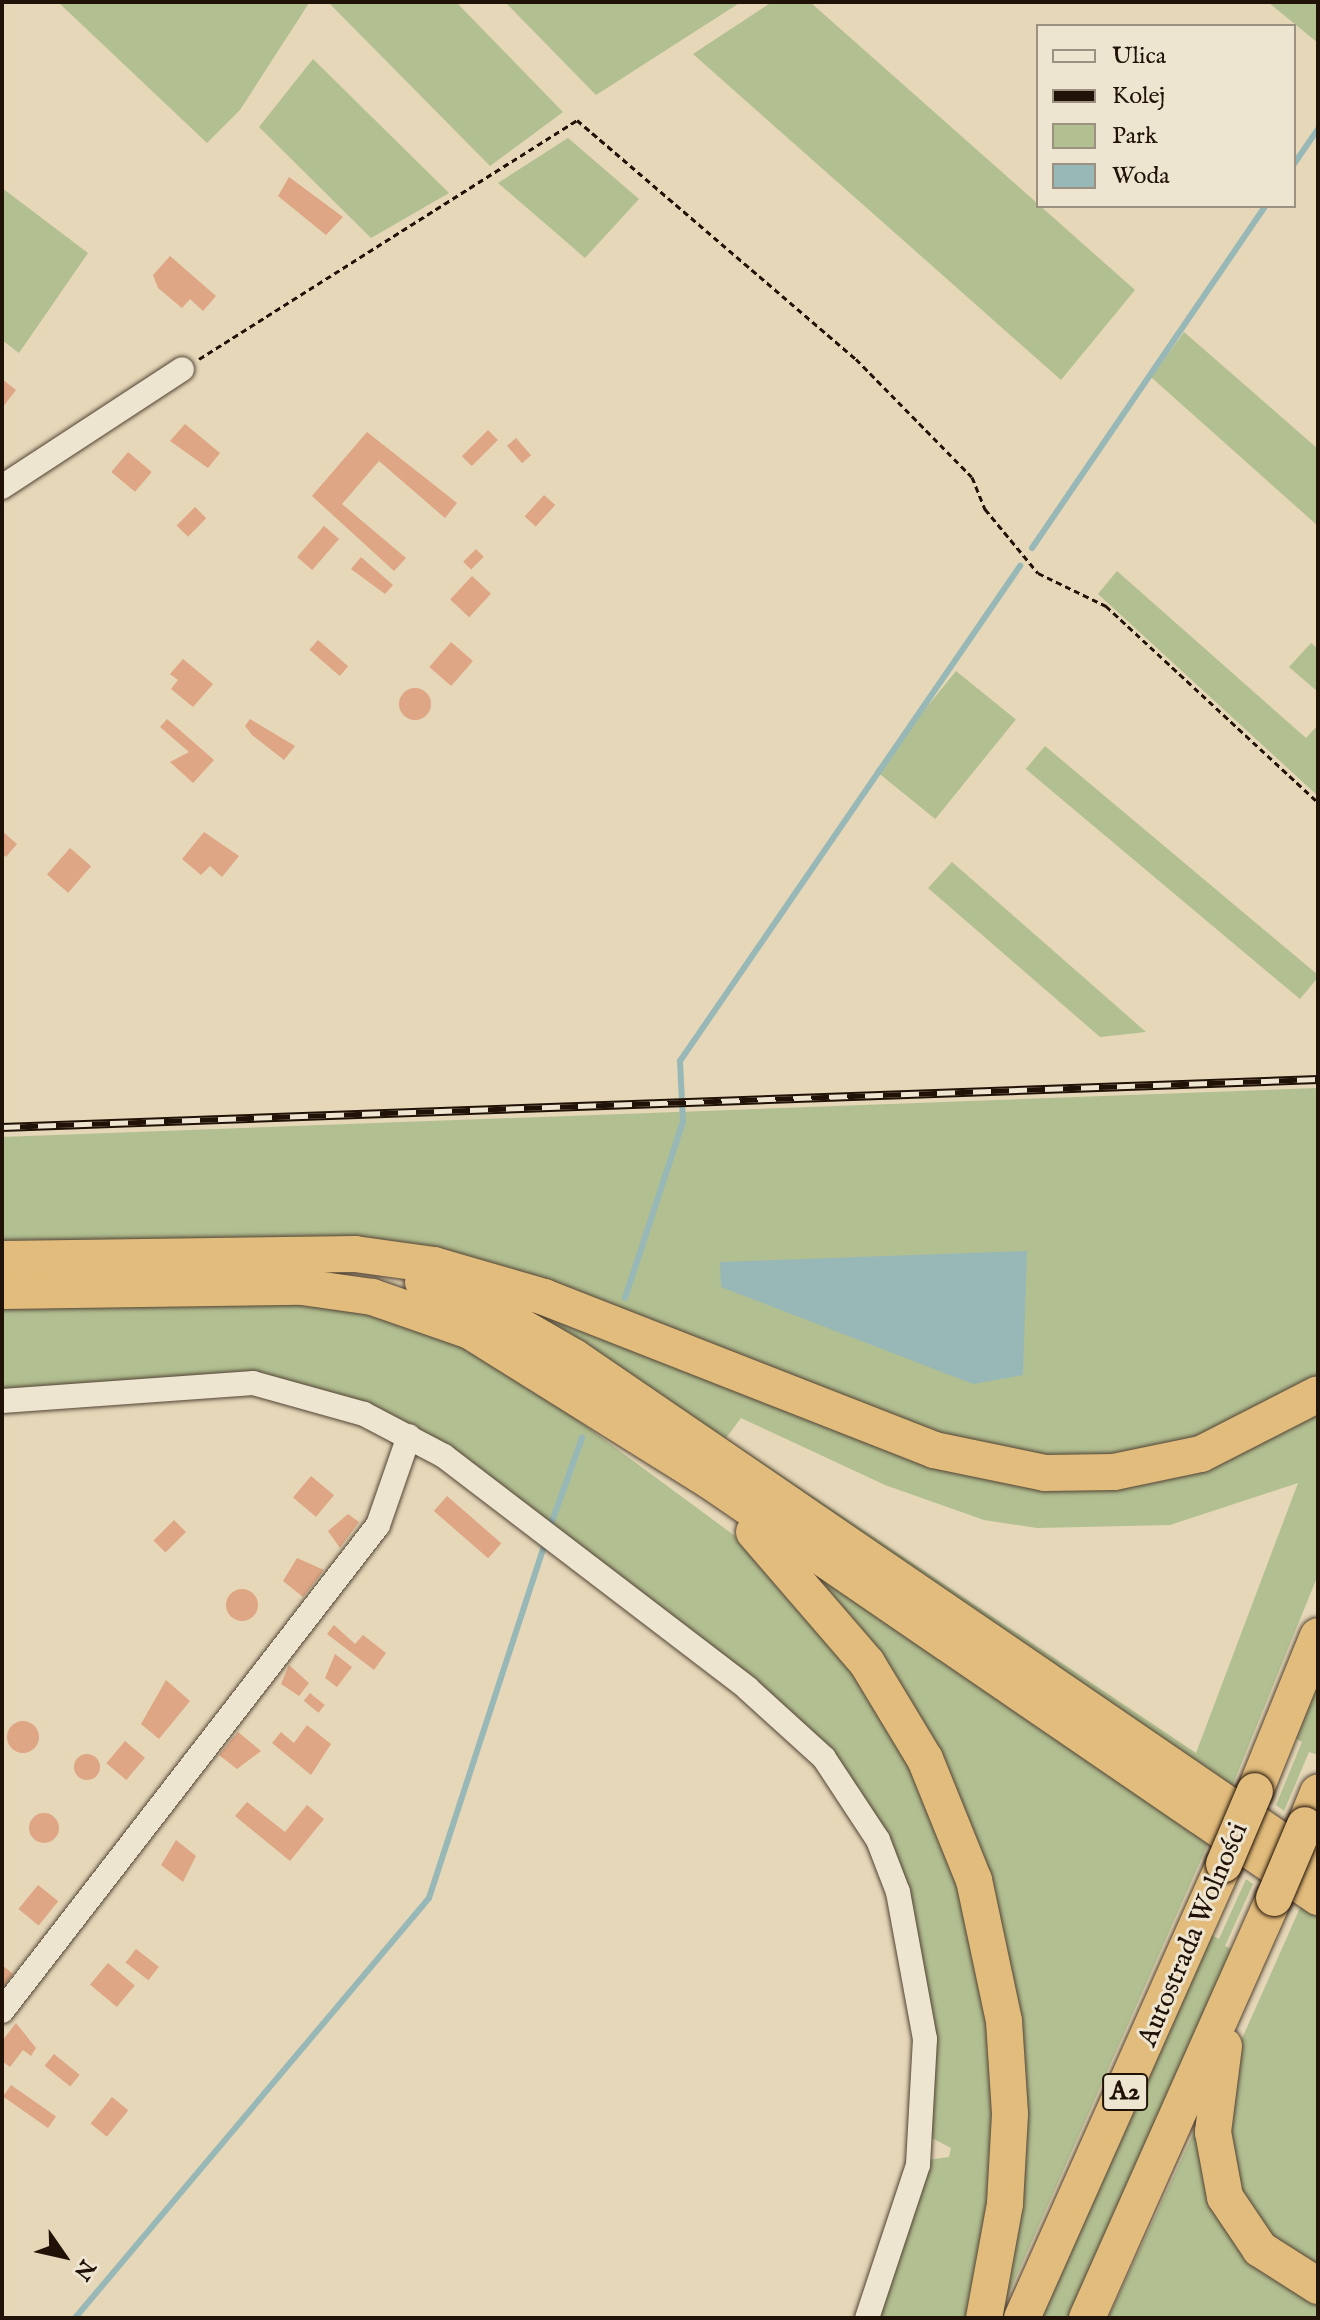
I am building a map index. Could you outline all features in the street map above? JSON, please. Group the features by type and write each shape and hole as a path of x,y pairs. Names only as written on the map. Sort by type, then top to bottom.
{"highway":[{"path":"310,1256 436,1286 535,1333 1318,1866"},
{"path":"2,1259 310,1256 403,1259 512,1285 898,1437 1007,1468 1093,1474 1169,1462 1234,1442 1318,1394"},
{"path":"2,1291 235,1285 372,1297 470,1331 622,1426 1318,1897"},
{"path":"622,1426 751,1530 833,1618 899,1713 958,1835 995,1967 1008,2078 1005,2204 984,2318"},
{"name":"Autostrada Wolności","path":"1022,2318 1224,1864 1318,1636"},
{"name":"Autostrada Wolności","path":"1087,2318 1312,1809"},
{"path":"1238,1981 1214,2102 1220,2184 1237,2223 1260,2249 1318,2286"}],"street":[{"path":"2,487 182,369"},
{"path":"2,1401 253,1383 341,1406 409,1436 795,1728 852,1795 878,1840 920,1982 927,2099 907,2214 867,2318"},
{"path":"2,2011 378,1525 409,1436"}],"path":[{"path":"182,369 577,120 856,359 972,477 985,509 1038,573 1106,606 1318,802"}],"green space":[{"path":"58,2 309,3 240,110 207,143"},
{"path":"328,2 456,2 563,112 490,166"},
{"path":"505,2 741,2 596,95"},
{"path":"772,2 810,2 1036,202 1036,208 1042,208 1135,290 1061,380 693,54"},
{"path":"1268,2 1318,2 1318,43"},
{"path":"313,59 449,193 371,238 259,127"},
{"path":"568,138 639,199 585,258 498,183"},
{"path":"2,188 88,253 19,353 2,340"},
{"path":"1184,332 1318,449 1318,526 1151,377"},
{"path":"1117,571 1306,738 1318,725 1318,796 1098,594"},
{"path":"1311,643 1318,649 1318,692 1289,667"},
{"path":"956,671 1016,719 935,819 875,770"},
{"path":"1045,746 1318,975 1300,999 1026,769"},
{"path":"952,862 1146,1032 1100,1037 928,888"},
{"path":"1318,1088 1318,1379 1215,1438 1103,1463 946,1443 532,1281 2,1244 2,1137"},
{"path":"454,1278 1034,1484 1318,1409 1318,1575 1229,1794","holes":["741,1418 885,1485 984,1520 1037,1528 1170,1525 1298,1483 1196,1753 726,1438"]},
{"path":"338,1304 401,1318 502,1364 754,1550 848,1655 924,1785 975,1916 1000,2142 973,2318 871,2318 927,2160 949,2157 951,2148 928,2136 920,1947 889,1844 859,1788 434,1443 298,1385 2,1396 2,1309"},
{"path":"781,1540 1212,1835 998,2318 995,1919"},
{"path":"1318,1669 1318,1755 1309,1752 1284,1811 1276,1805 1302,1742 1291,1736"},
{"path":"1246,1879 1253,1884 1225,1946 1237,1952 1072,2318 1035,2318 1207,1933 1219,1939"},
{"path":"1303,1901 1318,1911 1318,2278 1247,2223 1221,2143 1237,2050"},
{"path":"1202,2115 1201,2141 1318,2298 1318,2318 1108,2318"}],"water":[{"path":"1027,1251 1023,1375 973,1384 721,1287 720,1262"}],"building":[{"path":"289,177 343,217 326,235 278,196"},
{"path":"170,256 216,296 203,311 190,299 182,308 158,288 153,275"},
{"path":"2,379 16,390 2,408"},
{"path":"185,424 220,453 208,468 170,441"},
{"path":"488,430 498,440 472,466 462,456"},
{"path":"367,432 457,503 445,518 379,461 342,504 406,558 394,571 312,496"},
{"path":"516,438 531,455 522,463 507,446"},
{"path":"128,452 152,472 135,492 111,472"},
{"path":"544,495 555,505 536,527 525,517"},
{"path":"195,507 206,518 188,537 177,525"},
{"path":"324,526 339,539 312,570 297,557"},
{"path":"476,549 484,557 471,570 463,562"},
{"path":"361,557 393,585 385,594 351,569"},
{"path":"472,576 491,594 469,617 450,599"},
{"path":"318,640 348,666 340,676 309,650"},
{"path":"451,642 473,661 451,686 429,667"},
{"path":"183,659 213,684 193,707 171,689 178,680 170,674"},
{"path":"415,688 427,692 431,704 427,716 415,720 403,716 399,704 403,692"},
{"path":"167,719 214,760 193,783 170,762 189,752 160,727"},
{"path":"250,719 295,746 284,760 252,735 245,726"},
{"path":"2,831 17,844 6,857 2,854"},
{"path":"204,832 239,856 222,877 210,866 201,875 182,859"},
{"path":"70,848 91,866 68,893 47,874"},
{"path":"311,1476 334,1495 316,1517 293,1497"},
{"path":"447,1496 501,1543 488,1558 434,1511"},
{"path":"348,1514 359,1522 340,1548 328,1531"},
{"path":"174,1520 186,1532 166,1553 153,1541"},
{"path":"297,1558 324,1570 303,1597 283,1581"},
{"path":"242,1589 253,1594 258,1605 253,1616 242,1621 231,1616 226,1605 231,1594"},
{"path":"334,1625 355,1644 363,1635 386,1653 374,1670 327,1634"},
{"path":"335,1654 352,1667 337,1687 325,1678"},
{"path":"289,1665 309,1683 299,1696 281,1684"},
{"path":"166,1680 190,1701 159,1739 141,1724"},
{"path":"310,1693 325,1705 318,1713 304,1701"},
{"path":"23,1721 34,1726 39,1737 34,1748 23,1753 12,1748 7,1737 12,1726"},
{"path":"307,1725 331,1744 311,1775 272,1743 281,1732 294,1743"},
{"path":"238,1732 261,1751 237,1769 219,1755"},
{"path":"125,1741 145,1758 126,1780 106,1763"},
{"path":"87,1754 96,1758 100,1767 96,1776 87,1780 78,1776 74,1767 78,1758"},
{"path":"247,1802 285,1832 307,1805 324,1819 290,1861 235,1816"},
{"path":"44,1813 55,1817 59,1828 55,1839 44,1843 33,1839 29,1828 33,1817"},
{"path":"176,1840 196,1856 183,1882 161,1865"},
{"path":"38,1885 58,1901 39,1925 18,1909"},
{"path":"136,1949 159,1967 148,1980 126,1962"},
{"path":"108,1963 135,1985 117,2007 90,1984"},
{"path":"2,1965 13,1974 2,1989"},
{"path":"16,2023 36,2048 31,2056 23,2050 10,2067 2,2061 2,2041"},
{"path":"54,2054 80,2075 70,2086 45,2066"},
{"path":"11,2085 56,2117 48,2128 3,2096"},
{"path":"112,2097 128,2110 107,2137 91,2123"}],"waterway":[{"path":"1296,161 1318,129"},
{"path":"1032,548 1264,208"},
{"path":"625,1298 683,1122 680,1061 1020,566"},
{"path":"550,1527 582,1438"},
{"path":"75,2318 429,1898 545,1544"}],"railway":[{"path":"2,1127 1318,1079"}]}
